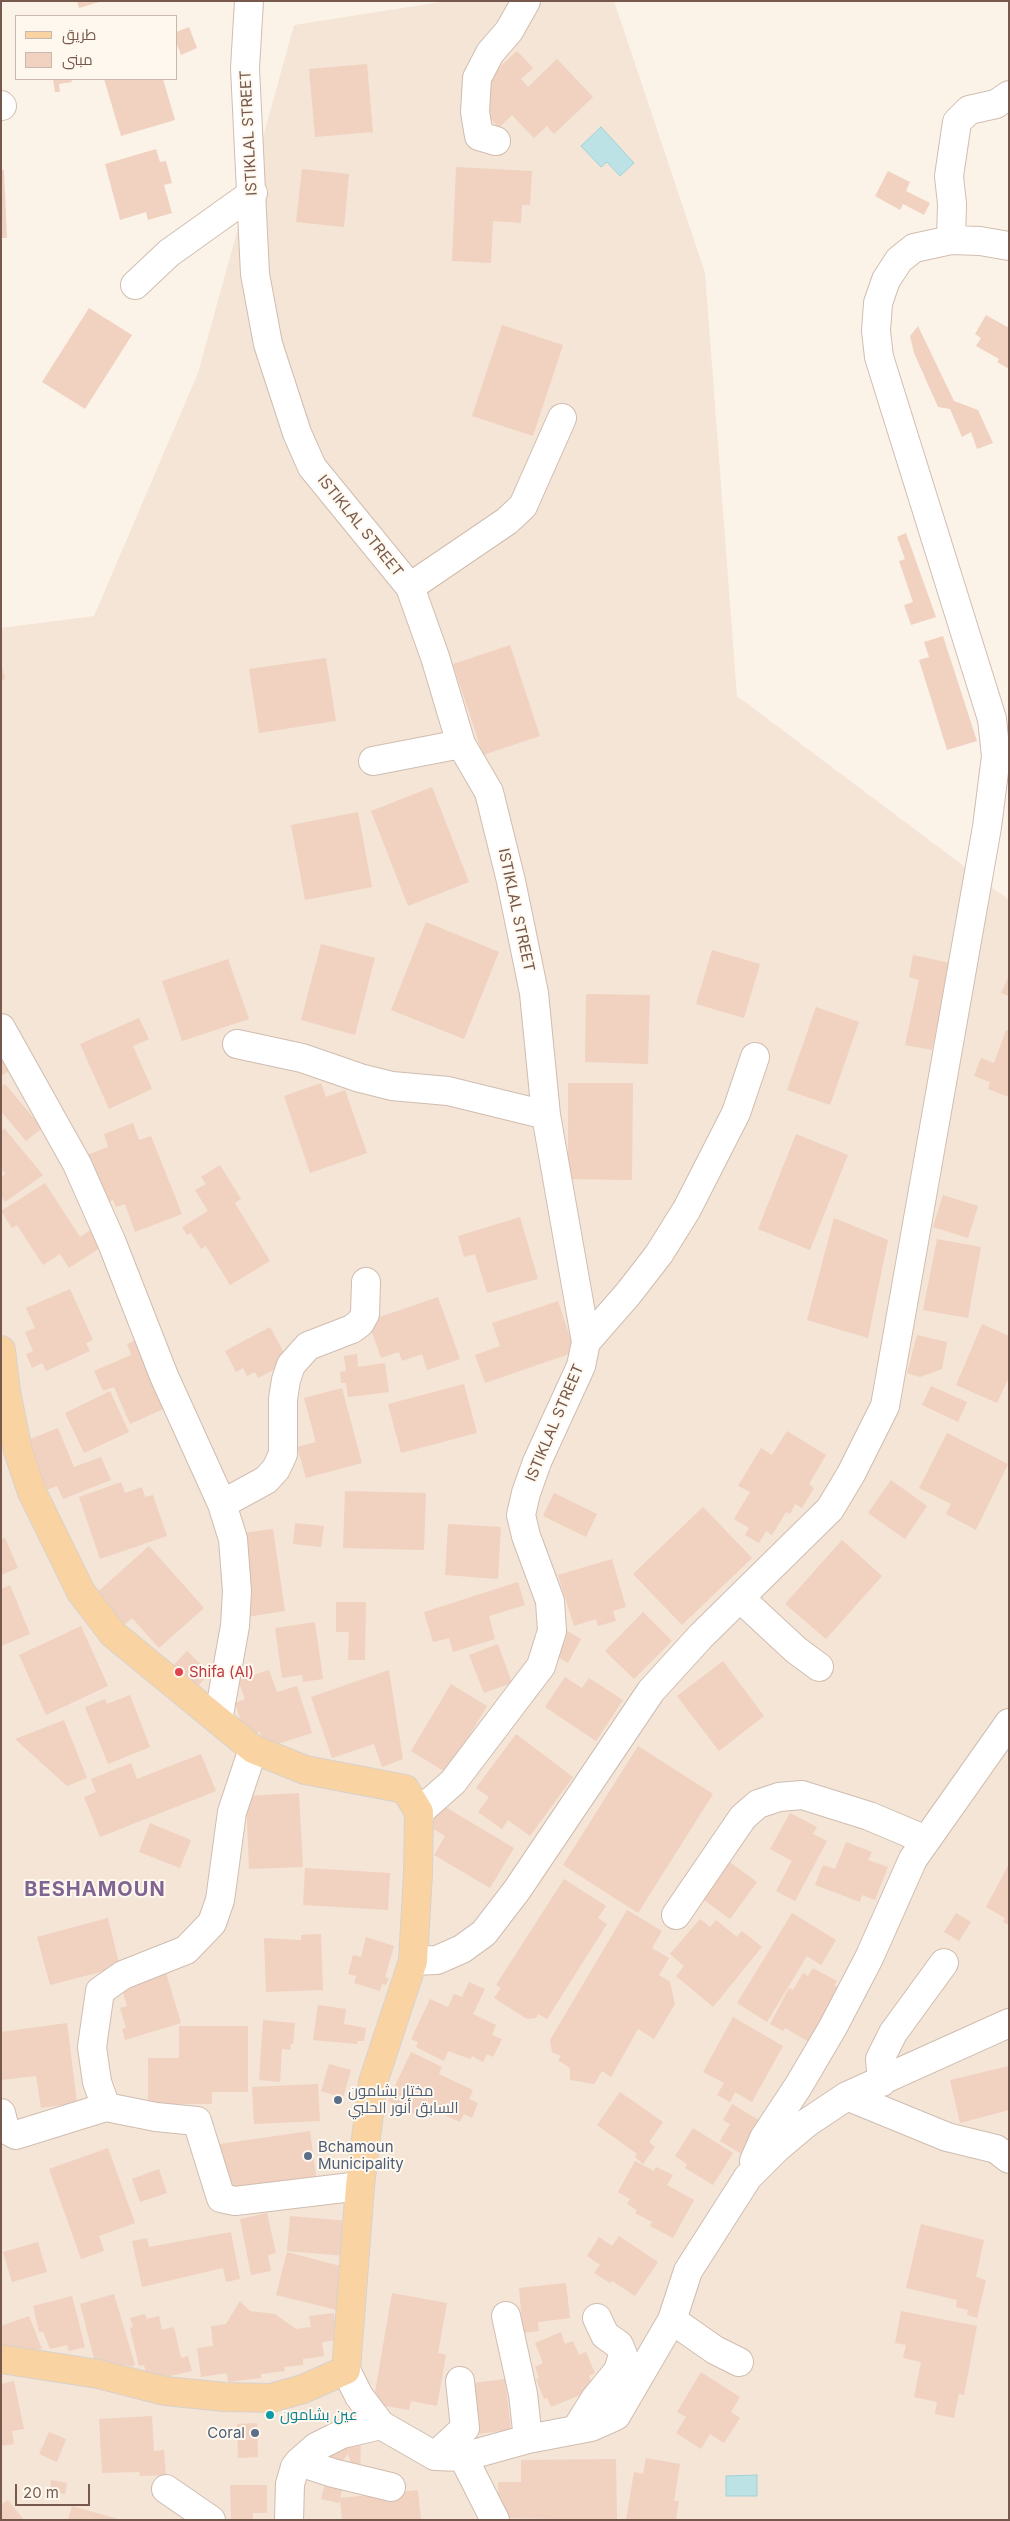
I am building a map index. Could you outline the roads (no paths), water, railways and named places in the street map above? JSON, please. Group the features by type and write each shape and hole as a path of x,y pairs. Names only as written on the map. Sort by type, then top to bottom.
{"main road":[{"path":"1,1350 6,1392 21,1459 32,1492 81,1592 113,1634 152,1668 254,1749 305,1770 405,1789 419,1812 413,1961 373,2082 360,2186 346,2370 303,2389 271,2398 225,2398 165,2390 98,2374 1,2359"}],"street":[{"name":"ISTIKLAL STREET","path":"249,1 245,68 253,193 255,274 268,344 297,432 312,467 410,587 435,657 460,744 489,792 511,881 534,993 546,1115 586,1342 581,1366 537,1462 521,1516 526,1536 550,1601 552,1631 541,1666 453,1782 419,1812"},
{"path":"496,141 479,136 475,112 477,78 490,53 509,31 526,1"},
{"path":"951,240 952,204 949,176 957,122 969,110 996,104 1009,95"},
{"path":"135,285 169,253 253,193"},
{"path":"413,1961 437,1960 462,1949 484,1933 518,1890 651,1691 701,1636 830,1509 852,1474 885,1406 987,827 996,756 992,719 891,402 879,357 876,331 878,303 886,280 899,260 914,248 951,240 980,241 1009,246"},
{"path":"410,587 507,521 523,506 562,418"},
{"path":"373,761 460,744"},
{"path":"1,1028 78,1164 112,1243 164,1376 222,1504 233,1539 237,1591 235,1626 218,1720"},
{"path":"237,1044 302,1058 360,1078 392,1086 448,1091 546,1115"},
{"path":"586,1342 648,1267 687,1209 736,1113 755,1057"},
{"path":"222,1504 266,1480 276,1469 283,1454 283,1400 286,1380 291,1365 308,1346 352,1329 360,1322 365,1314 366,1282"},
{"path":"740,1598 796,1650 819,1667"},
{"path":"346,2370 359,2396 381,2425 435,2456 462,2457 528,2439 591,2426 616,2416 672,2320 688,2271 748,2177 764,2138 799,2085 833,2027 869,1958 913,1859 1009,1723"},
{"path":"106,2107 97,2082 92,2047 100,1991 122,1976 186,1950 212,1923 220,1900 232,1812 254,1749"},
{"path":"676,1915 743,1817 758,1804 779,1797 802,1795 869,1816 926,1840"},
{"path":"882,2082 880,2059 893,2033 944,1963"},
{"path":"748,2177 777,2148 808,2122 847,2096 882,2082 1009,2023"},
{"path":"847,2096 946,2137 996,2149 1009,2159"},
{"path":"1,2114 6,2129 16,2135 106,2107 197,2121 221,2198 235,2201 360,2186"},
{"path":"506,2316 523,2394 528,2439"},
{"path":"577,2428 595,2399 618,2371 623,2355 619,2344 605,2335 597,2318"},
{"path":"672,2320 714,2350 739,2362"},
{"path":"435,2456 465,2428 460,2381"},
{"path":"289,2520 291,2514 290,2484 295,2466 316,2447 342,2434 381,2425"},
{"path":"462,2457 495,2520"},
{"path":"299,2462 333,2473 391,2487"},
{"path":"166,2489 211,2520"}],"water":[{"path":"601,127 634,163 620,176 607,162 601,167 581,146"},
{"path":"757,2475 757,2496 726,2496 726,2476"}],"place":[{"name":"Shifa (Al)","path":"179,1672"},
{"name":"مختار بشامون السابق أنور الحلبي","path":"338,2100"},
{"name":"Bchamoun Municipality","path":"308,2156"},
{"name":"عين بشامون","path":"270,2415"},
{"name":"Coral","path":"255,2433"}],"district":[{"name":"BESHAMOUN","path":"95,1890"}]}
